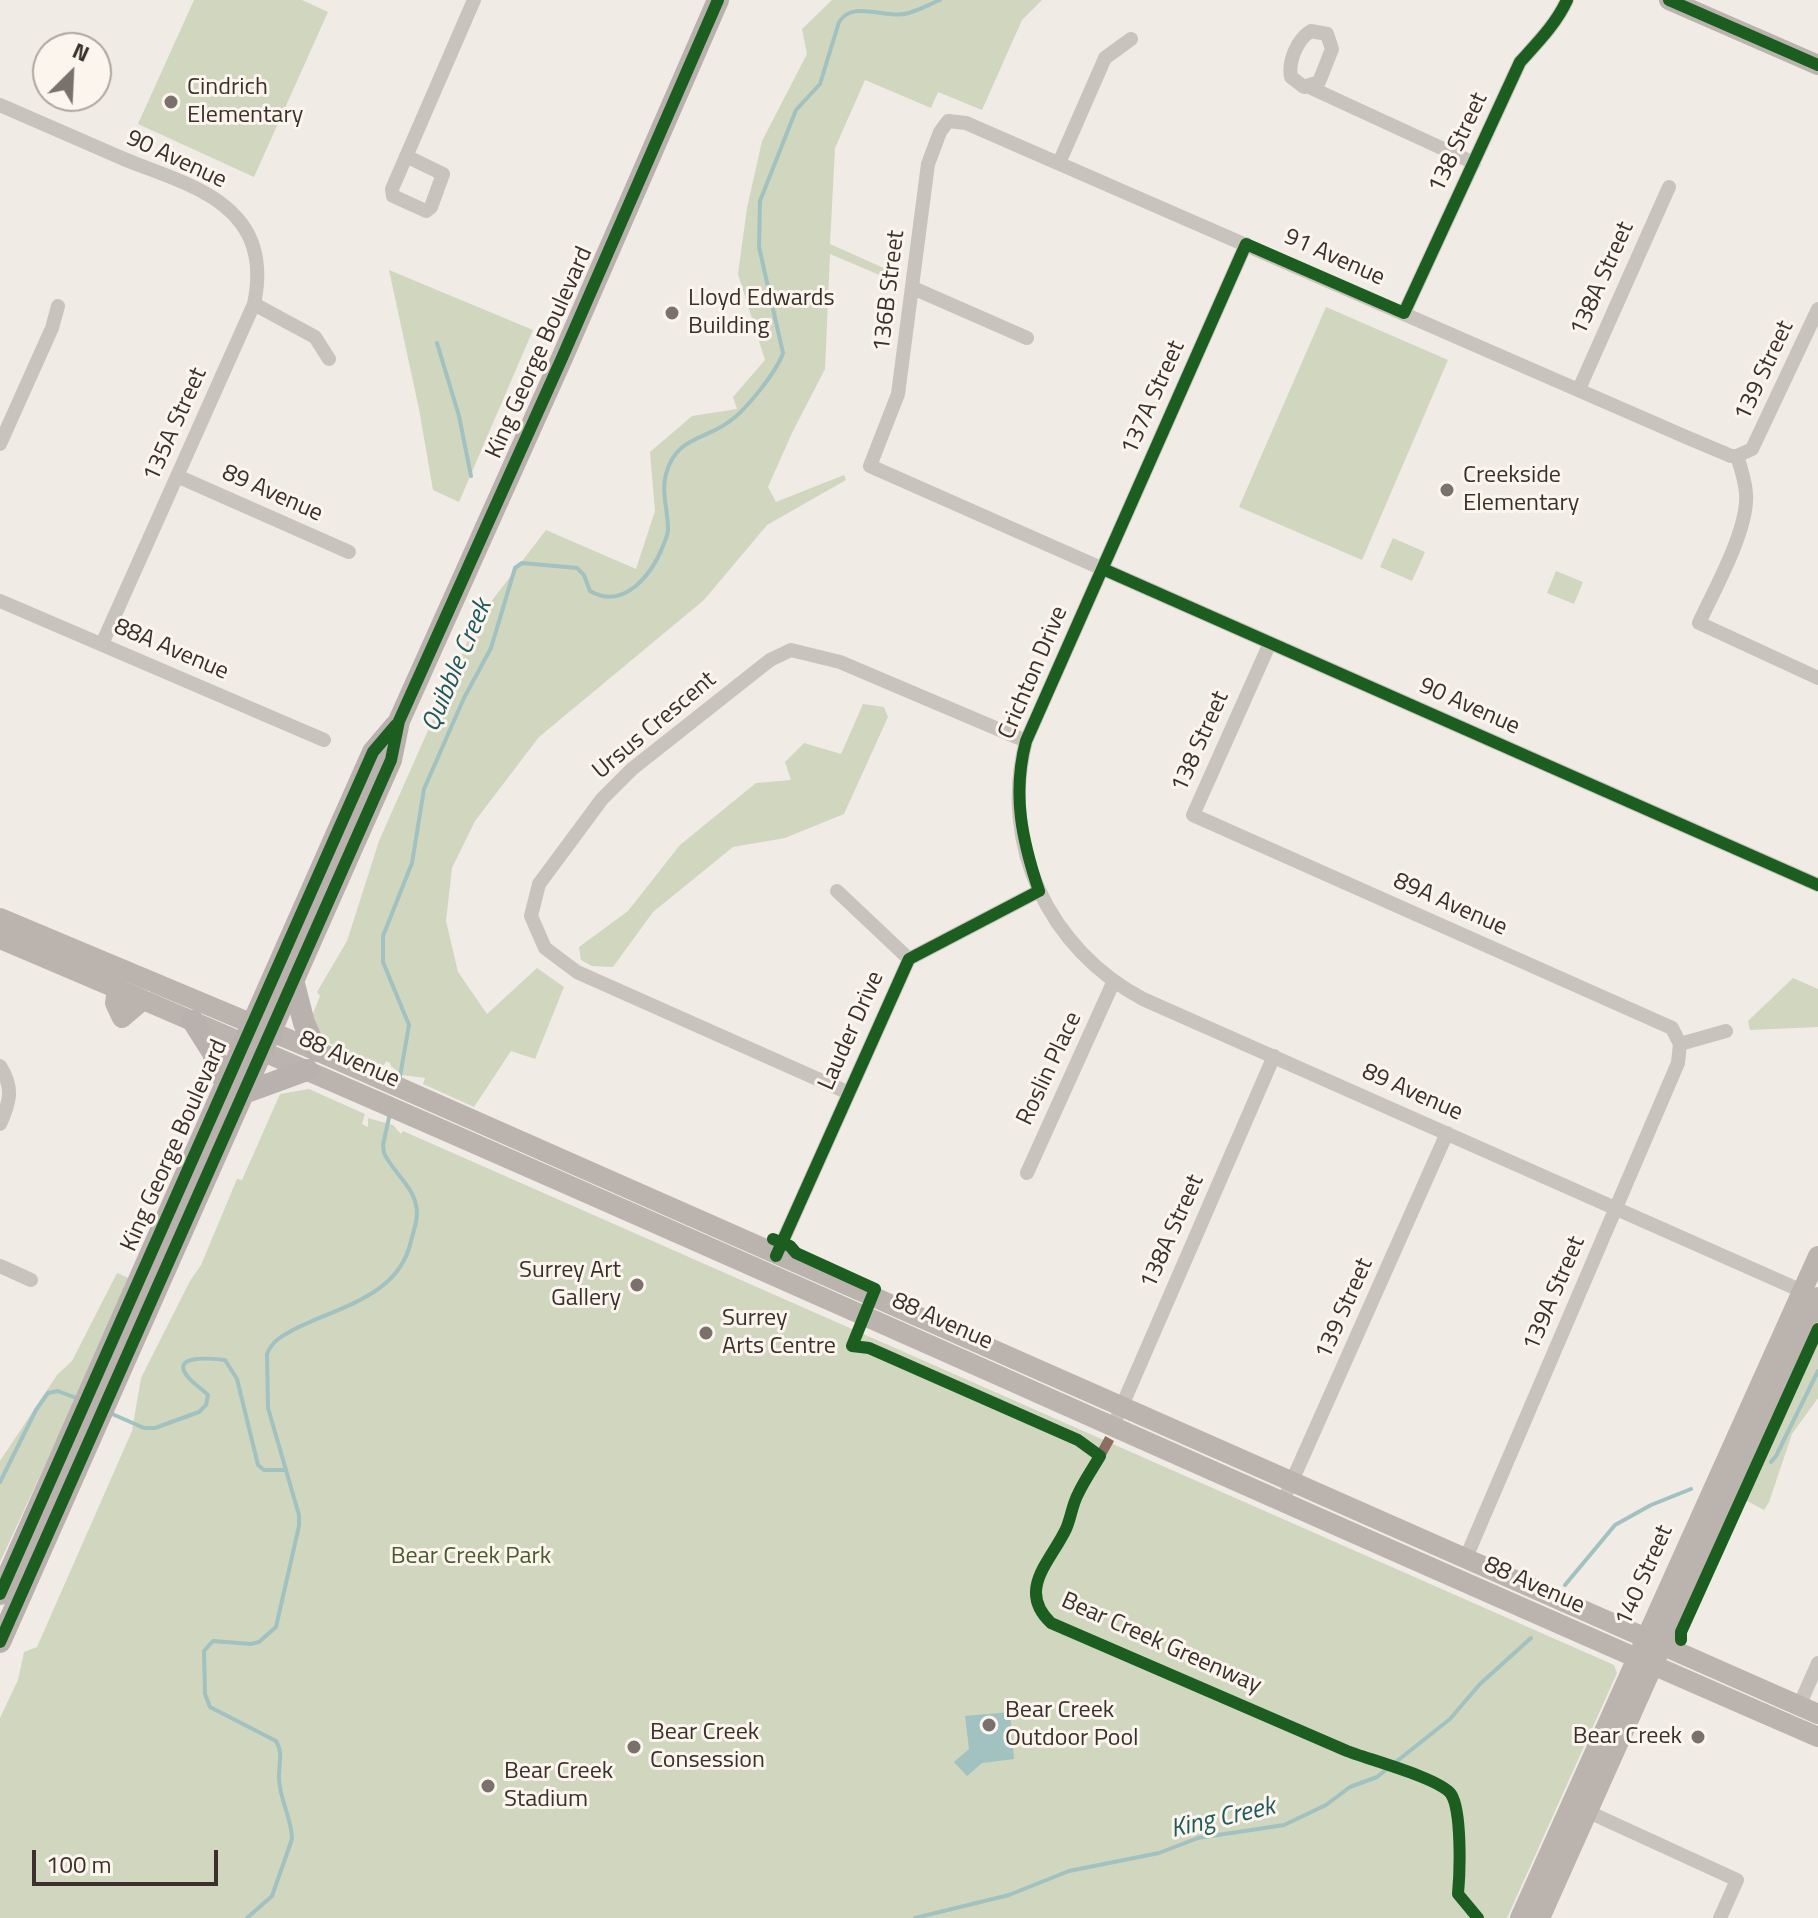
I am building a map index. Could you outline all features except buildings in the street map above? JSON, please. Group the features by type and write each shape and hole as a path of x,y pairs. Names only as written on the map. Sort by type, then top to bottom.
{"main road":[{"name":"King George Boulevard","path":"258,1037 293,980 391,760 399,721 562,358 717,0"},
{"path":"1669,0 1818,65"},
{"name":"King George Boulevard","path":"0,1642 80,1439 258,1037 373,752 399,721"},
{"name":"88 Avenue","path":"0,918 312,1061 776,1256 1117,1417 1286,1492 1645,1663 1818,1737"},
{"name":"88 Avenue","path":"0,939 117,989 115,1003 122,1018 143,1000 193,1021 258,1037"},
{"path":"193,1021 235,1089 312,1061 293,980"},
{"name":"88 Avenue","path":"395,1097 750,1266 1117,1417"},
{"path":"750,1266 776,1256"},
{"name":"140 Street","path":"1520,1918 1579,1808 1645,1663 1810,1294 1818,1256"},
{"name":"King George Boulevard","path":"0,1594 80,1439"},
{"name":"88 Avenue","path":"1286,1492 1465,1560 1818,1714"},
{"name":"140 Street","path":"1540,1918 1579,1808"}],"street":[{"path":"406,156 474,0"},
{"name":"138 Street","path":"1404,313 1520,62 1561,14 1567,0"},
{"path":"1059,163 1105,58 1131,39"},
{"path":"1309,87 1474,163"},
{"name":"90 Avenue","path":"0,105 206,194 240,222"},
{"name":"91 Avenue","path":"948,121 966,123 1737,456"},
{"name":"136B Street","path":"870,466 898,394 928,164 940,132 948,121"},
{"name":"138A Street","path":"1579,389 1669,187"},
{"name":"135A Street","path":"102,644 254,304 259,281 256,259 251,239 240,222"},
{"name":"137A Street","path":"1103,569 1246,244"},
{"path":"913,288 1027,338"},
{"path":"254,304 315,337 329,359"},
{"path":"0,444 52,328 58,306"},
{"name":"139 Street","path":"1818,309 1752,449 1737,456 1746,493 1744,514 1738,536 1699,623 1818,678"},
{"name":"90 Avenue","path":"870,466 1818,885"},
{"name":"89 Avenue","path":"177,476 349,552"},
{"name":"Crichton Drive","path":"1039,891 1019,819 1018,784 1026,741 1103,569"},
{"name":"88A Avenue","path":"0,601 324,740"},
{"name":"138 Street","path":"1193,815 1270,643"},
{"name":"Ursus Crescent","path":"849,1093 577,972 545,948 531,916 539,884 602,799 632,769 770,660 791,650 840,662 1026,741"},
{"name":"89A Avenue","path":"1193,815 1672,1028 1680,1044"},
{"path":"837,891 909,959"},
{"name":"89 Avenue","path":"1039,891 1056,923 1084,956 1113,983 1810,1294"},
{"name":"Lauder Drive","path":"776,1256 909,959 1039,891"},
{"name":"Roslin Place","path":"1027,1173 1113,983"},
{"path":"1680,1044 1726,1031"},
{"name":"139A Street","path":"1465,1560 1678,1063 1680,1044"},
{"name":"138A Street","path":"1117,1417 1274,1056"},
{"path":"0,1066 10,1086 10,1096 0,1124"},
{"name":"139 Street","path":"1286,1492 1447,1133"},
{"path":"0,1266 31,1280"},
{"path":"1799,1706 1818,1663"},
{"path":"1579,1808 1737,1880 1720,1918"}],"green space":[{"path":"194,0 302,0 328,12 254,177 138,124"},
{"path":"832,0 1042,0 1022,20 982,110 938,92 931,108 865,80 835,148 830,244 897,274 896,282 830,254 825,369 768,487 776,502 844,475 846,480 767,525 704,600 539,737 475,821 452,868 446,921 458,972 487,1014 537,968 564,987 535,1059 511,1051 474,1107 423,1084 425,1078 402,1075 386,1061 383,1067 325,1041 312,1016 320,996 317,992 347,941 379,841 477,620 546,530 636,569 655,511 650,452 692,416 737,409 733,397 765,360 738,274 747,208 762,141 807,54 802,29"},
{"path":"389,270 533,330 459,502 433,490"},
{"path":"1326,307 1448,360 1362,560 1239,507"},
{"path":"1393,538 1425,552 1412,581 1380,567"},
{"path":"1556,571 1583,582 1574,604 1547,593"},
{"path":"863,704 884,707 888,717 844,814 785,838 733,847 653,912 613,967 592,966 581,960 579,947 628,911 680,845 756,783 791,780 785,762 804,743 841,754"},
{"path":"1793,978 1818,989 1818,1027 1750,1030 1748,1021"},
{"name":"Bear Creek Park","path":"309,1089 365,1114 362,1124 368,1127 368,1118 393,1125 401,1134 403,1131 1614,1665 1617,1673 1507,1918 0,1918 0,1718 18,1680 24,1652 37,1647 132,1431 141,1378 201,1265 237,1179 242,1180 280,1094"},
{"path":"117,1273 131,1279 0,1562 0,1461 57,1375 72,1361"},
{"path":"1818,1341 1818,1398 1792,1434 1764,1510 1745,1500"}],"water":[{"path":"1010,1712 1014,1759 982,1763 967,1776 954,1762 969,1749 965,1716"}],"waterway":[{"name":"Quibble Creek","path":"399,1082 409,1025 383,962 383,936 412,863 424,789 464,698 491,648 515,568 522,563 577,568 584,575 590,591 602,596 625,593 652,568 668,533 664,488 666,474 677,452 737,416 768,380 783,353 759,247 760,201 796,110 820,84 839,22 852,12 904,14 940,0"},
{"path":"437,343 459,416 471,476"},
{"name":"Bear Creek","path":"247,1918 272,1896 292,1839 280,1787 280,1751 276,1741 210,1707 205,1694 204,1651 213,1641 259,1642 276,1627 299,1526 299,1515 268,1408 269,1349 289,1332 380,1288 404,1260 411,1241 417,1214 414,1198 384,1153 390,1113"},
{"path":"110,1413 144,1428 155,1428 199,1412 206,1405 208,1395 188,1377 183,1369 184,1364 196,1359 225,1360 237,1379 258,1465 264,1470 285,1470"},
{"name":"King Creek","path":"1771,1462 1818,1371"},
{"path":"0,1482 36,1410 48,1393 58,1391 76,1398"},
{"name":"King Creek","path":"1565,1585 1615,1525 1651,1505 1691,1489"},
{"name":"King Creek","path":"915,1918 1009,1895 1069,1871 1159,1853 1198,1838 1284,1825 1326,1805 1350,1787 1377,1777 1450,1719 1480,1684 1531,1638"}],"marked path":[{"path":"1100,1456 1110,1438"}],"cycle path":[{"path":"0,1642 391,760 399,721 718,0"},
{"path":"776,1256 909,959 1039,891 1028,854 1019,798 1026,741 1246,244 1404,313 1520,62 1552,25 1567,0"},
{"path":"1669,0 1818,65"},
{"path":"1103,569 1818,885"},
{"path":"0,1594 373,752 396,725"},
{"name":"Bear Creek Greenway","path":"773,1239 790,1246 796,1253 875,1289 852,1346 869,1348 1078,1440 1100,1456 1080,1489 1066,1529 1045,1564 1036,1587 1036,1599 1051,1623 1347,1751 1418,1775 1444,1788 1455,1802 1459,1828 1458,1894 1478,1918"},
{"path":"1681,1640 1681,1632 1818,1329"}],"place":[{"name":"Cindrich Elementary","path":"171,102"},
{"name":"Lloyd Edwards Building","path":"672,313"},
{"name":"Creekside Elementary","path":"1447,490"},
{"name":"Surrey Art Gallery","path":"637,1285"},
{"name":"Surrey Arts Centre","path":"706,1333"},
{"name":"Bear Creek Outdoor Pool","path":"989,1725"},
{"name":"Bear Creek","path":"1698,1737"},
{"name":"Bear Creek Consession","path":"634,1747"},
{"name":"Bear Creek Stadium","path":"488,1786"}]}
